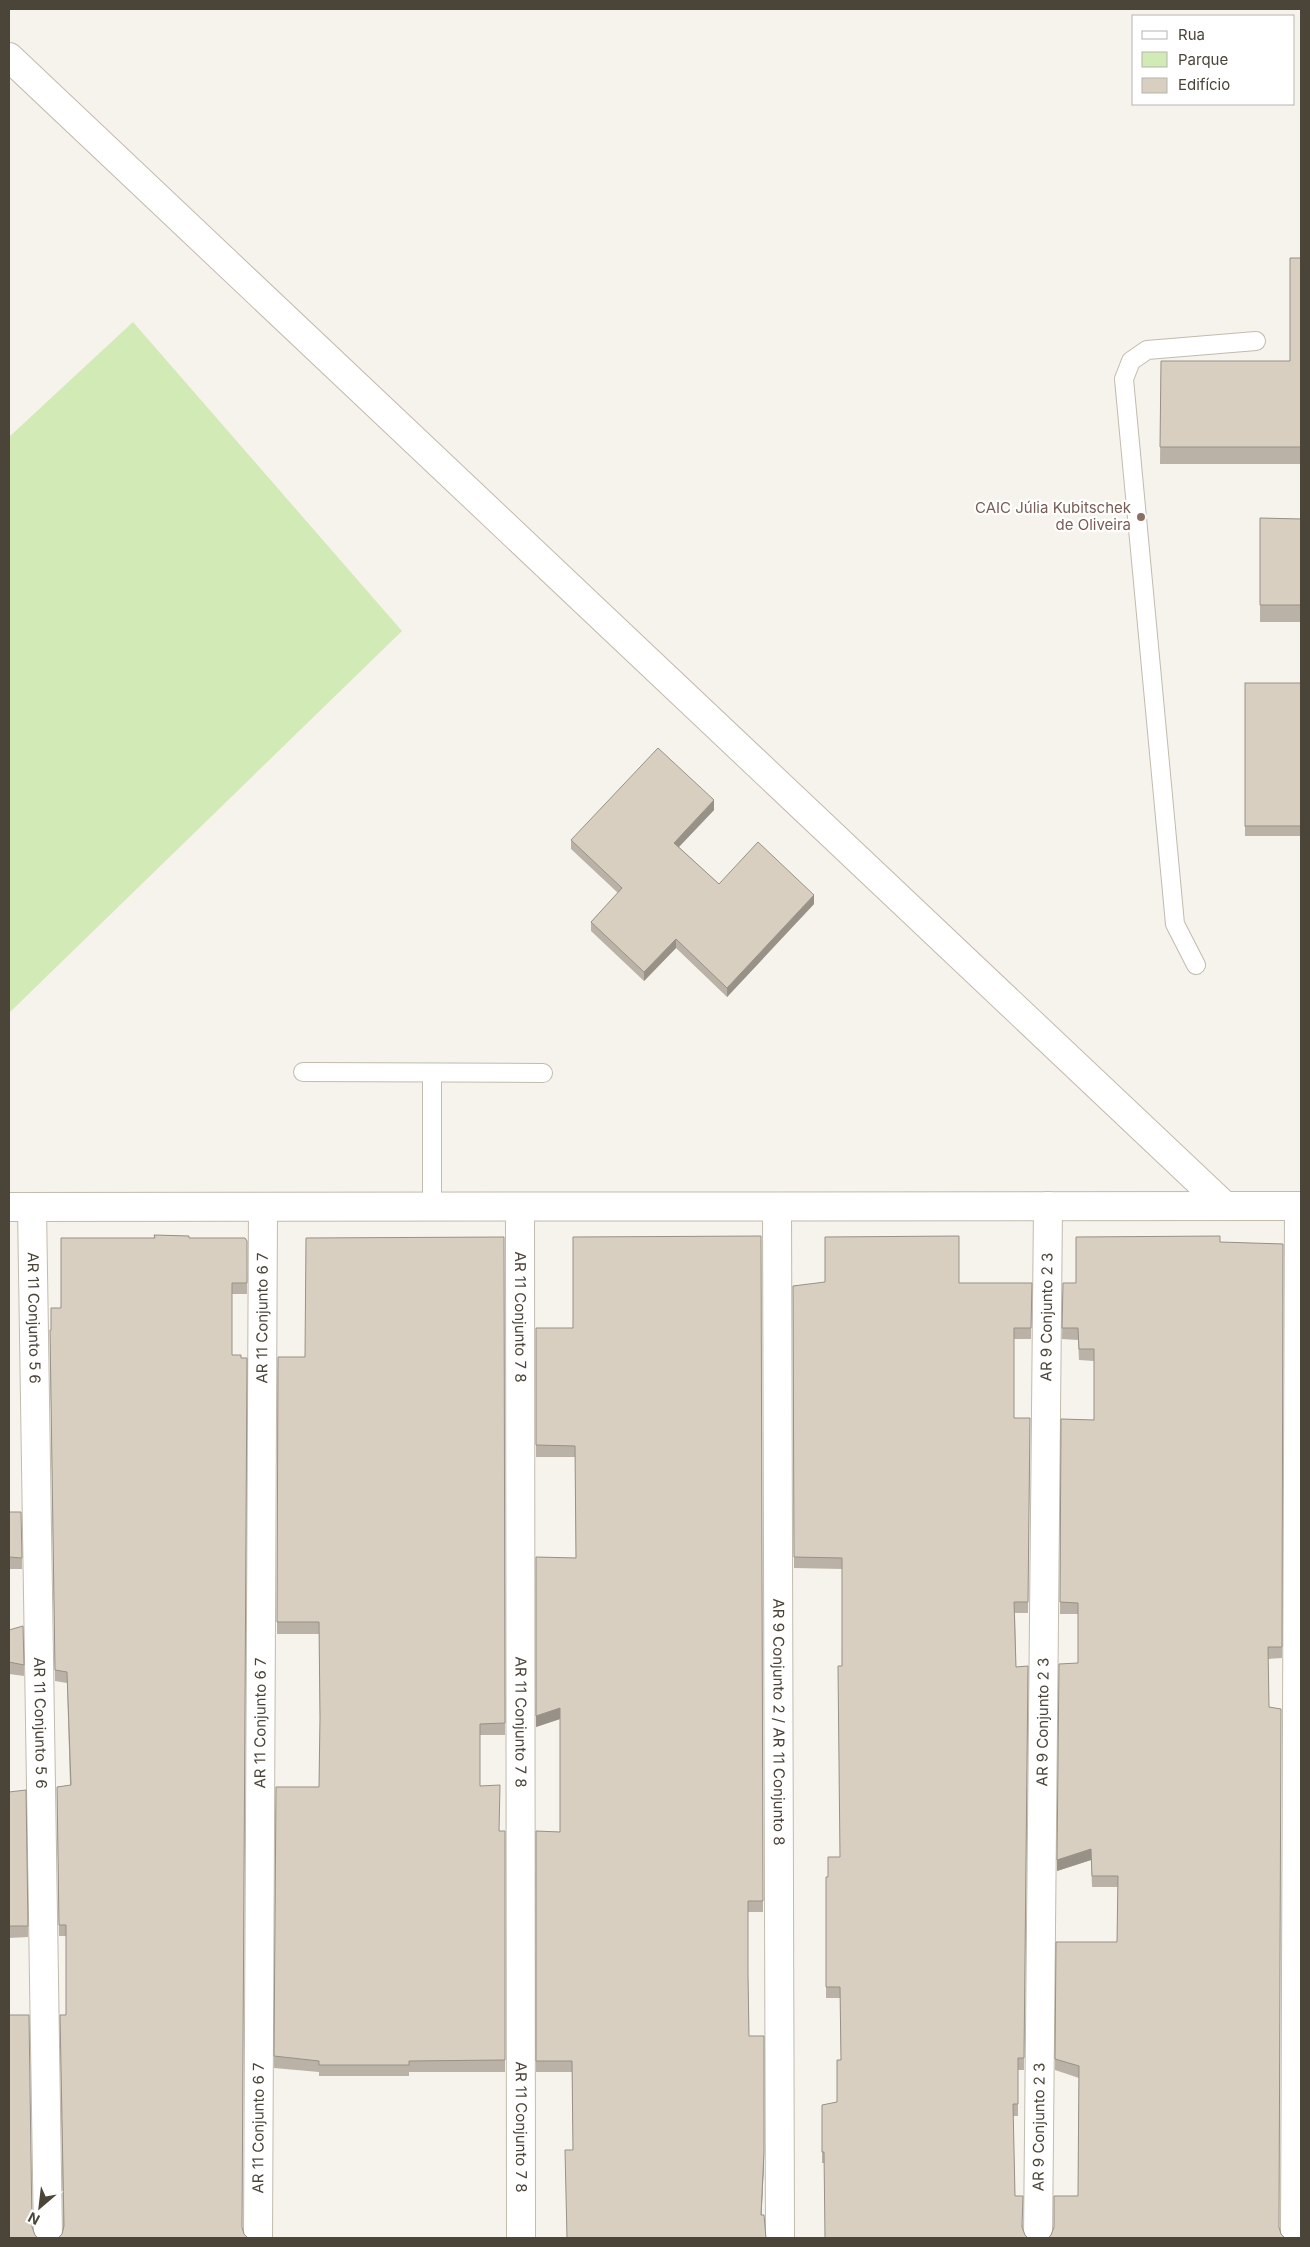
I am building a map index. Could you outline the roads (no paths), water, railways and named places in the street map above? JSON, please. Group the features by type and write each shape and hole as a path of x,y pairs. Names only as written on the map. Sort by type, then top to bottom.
{"street":[{"path":"9,57 1224,1206"},
{"name":"AR 11 Conjunto 7 8","path":"520,1206 521,2238"},
{"name":"AR 9 Conjunto 2 3","path":"1038,2238 1048,1206"},
{"path":"20,1207 1300,1206 1295,2238"},
{"name":"AR 11 Conjunto 5 6","path":"20,1207 48,2238"},
{"name":"AR 11 Conjunto 6 7","path":"258,2238 263,1207"},
{"name":"AR 9 Conjunto 2 / AR 11 Conjunto 8","path":"777,1207 780,2238"}],"lane":[{"path":"1196,965 1175,924 1124,379 1132,361 1147,350 1256,341"},
{"path":"303,1072 543,1073"},
{"path":"432,1073 432,1207"}],"place":[{"name":"CAIC Júlia Kubitschek de Oliveira","path":"1141,517"}]}
